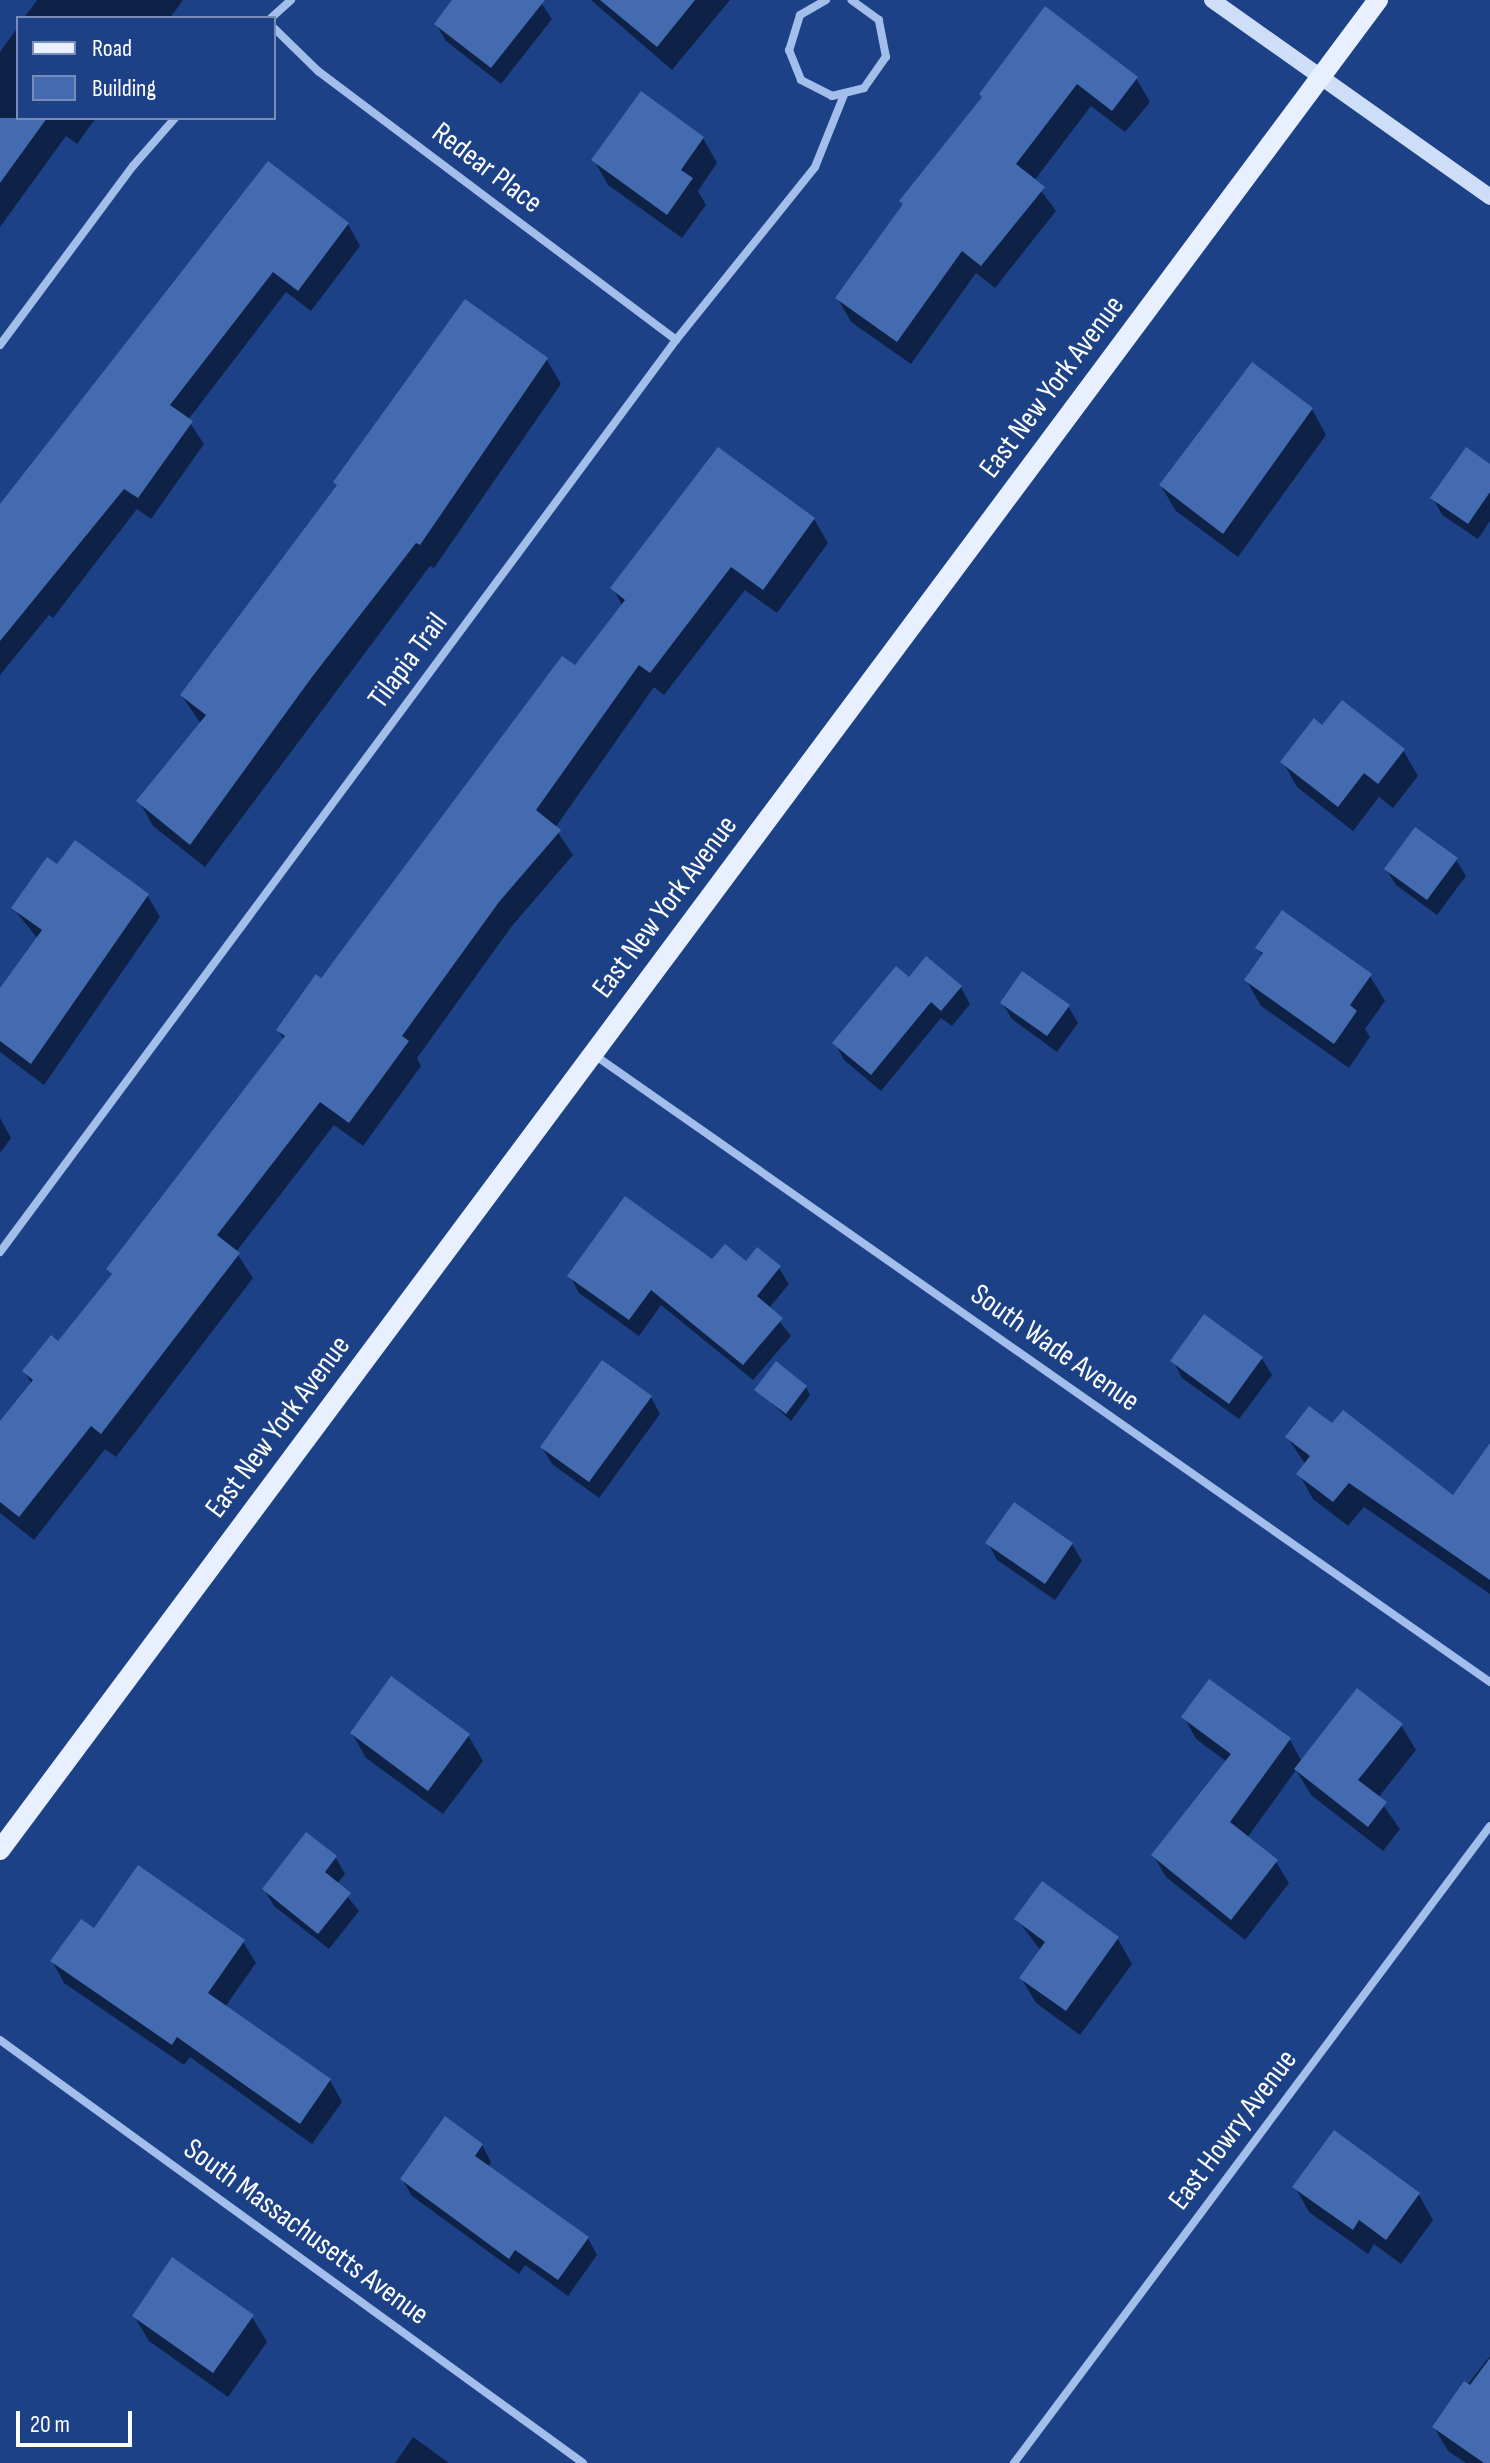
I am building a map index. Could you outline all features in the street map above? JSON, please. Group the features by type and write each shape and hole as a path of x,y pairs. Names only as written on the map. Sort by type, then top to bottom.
{"main road":[{"path":"1212,0 1490,197"},
{"name":"East New York Avenue","path":"0,1850 1378,0"}],"street":[{"path":"273,16 291,0"},
{"path":"826,0 813,5 794,25 791,62 810,88 844,95 875,79 886,57 879,20 851,0"},
{"name":"Redear Place","path":"276,30 318,71 676,340"},
{"name":"Tilapia Trail","path":"0,1252 676,340 815,167 844,95"},
{"path":"0,345 133,166 173,120"},
{"name":"South Wade Avenue","path":"593,1054 1490,1682"},
{"name":"East Howry Avenue","path":"1014,2463 1490,1826"},
{"name":"South Massachusetts Avenue","path":"0,2040 583,2463"}],"building":[{"path":"452,0 545,0 491,68 434,24"},
{"path":"600,0 695,0 657,47"},
{"path":"1045,6 1138,77 1112,111 1077,84 1016,164 1045,187 981,266 962,251 897,342 835,298 903,204 899,201 982,97 979,94"},
{"path":"641,91 704,137 681,170 693,178 667,215 591,160"},
{"path":"0,118 46,120 0,183"},
{"path":"268,161 349,223 298,291 273,272 170,405 193,421 138,498 124,489 0,641 0,504"},
{"path":"465,299 548,358 420,545 416,543 312,677 190,845 136,801 206,715 180,695 337,485 333,482"},
{"path":"1252,362 1313,408 1223,534 1159,485"},
{"path":"718,447 815,518 763,590 731,567 650,673 639,665 536,810 561,830 499,902 402,1036 409,1041 349,1123 320,1102 217,1235 240,1253 101,1434 91,1426 19,1517 0,1502 0,1421 33,1380 22,1371 51,1335 58,1341 112,1274 106,1269 285,1036 276,1030 316,974 321,978 562,656 575,665 625,600 610,588"},
{"path":"1466,447 1490,464 1490,492 1468,524 1430,498"},
{"path":"1342,700 1405,749 1378,784 1364,773 1338,807 1280,762 1314,718 1322,725"},
{"path":"1415,827 1458,858 1427,900 1384,869"},
{"path":"75,840 149,894 31,1064 0,1041 0,988 42,930 11,908 47,857 57,864"},
{"path":"1282,910 1372,974 1350,1005 1357,1011 1334,1044 1244,980 1263,953 1255,948"},
{"path":"926,956 962,986 941,1011 931,1002 871,1075 832,1043 896,966 909,977"},
{"path":"1022,971 1070,1005 1047,1036 1000,1003"},
{"path":"625,1196 712,1259 725,1244 746,1261 757,1247 781,1266 757,1296 783,1318 743,1365 651,1290 629,1320 567,1276"},
{"path":"1204,1314 1263,1357 1229,1404 1170,1361"},
{"path":"602,1360 652,1396 589,1482 540,1447"},
{"path":"776,1361 807,1386 786,1414 754,1390"},
{"path":"1309,1406 1332,1423 1343,1410 1453,1495 1490,1443 1490,1580 1349,1483 1333,1502 1296,1474 1310,1456 1285,1437"},
{"path":"1014,1502 1073,1543 1045,1584 985,1543"},
{"path":"391,1676 470,1734 428,1791 350,1733"},
{"path":"1209,1679 1291,1738 1230,1822 1278,1860 1231,1920 1151,1855 1231,1754 1181,1717"},
{"path":"1357,1688 1403,1724 1358,1780 1387,1802 1368,1827 1294,1769"},
{"path":"306,1832 337,1856 325,1872 351,1893 318,1934 262,1889"},
{"path":"138,1865 245,1940 208,1993 331,2079 300,2124 177,2037 172,2045 50,1961 81,1919 94,1928"},
{"path":"1042,1881 1119,1937 1066,2011 1019,1978 1045,1942 1014,1919"},
{"path":"445,2116 483,2144 475,2156 589,2237 558,2280 515,2250 509,2259 400,2179"},
{"path":"1334,2130 1420,2193 1386,2240 1359,2220 1353,2230 1292,2187"},
{"path":"172,2257 254,2315 213,2373 132,2316"},
{"path":"1490,2358 1490,2463 1484,2463 1432,2427 1464,2381 1470,2385"}]}
